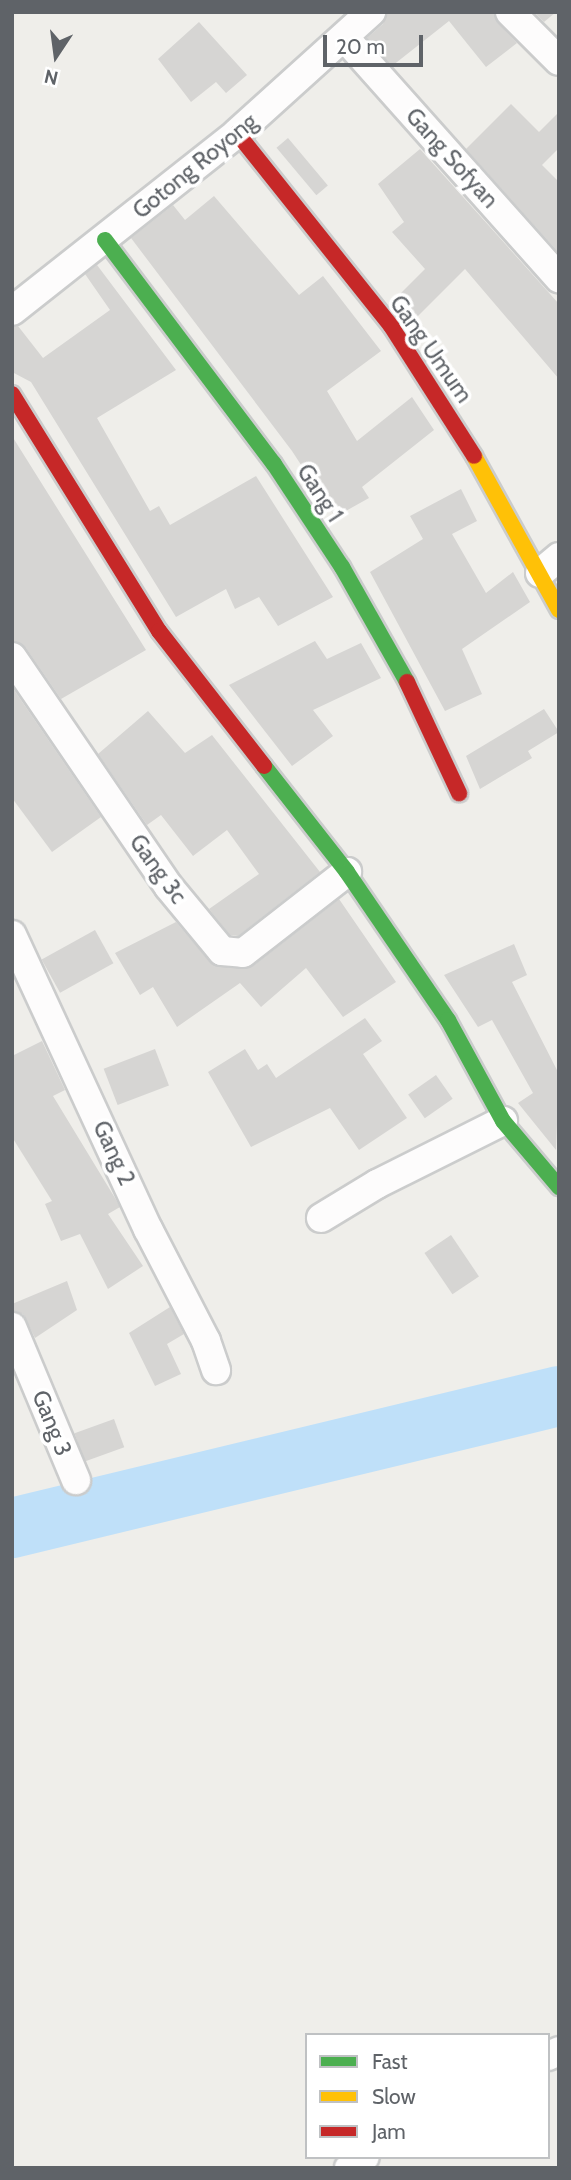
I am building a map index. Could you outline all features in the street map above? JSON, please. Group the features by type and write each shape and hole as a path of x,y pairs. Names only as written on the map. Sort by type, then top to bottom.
{"street":[{"name":"Gotong Royong","path":"12,311 237,133 371,12"},
{"path":"510,12 559,61"},
{"name":"Gang Sofyan","path":"345,38 559,278"},
{"name":"Gang Umum","path":"237,133 390,326 459,428 549,565 559,610"},
{"name":"Gang 1","path":"105,240 274,464 342,568 403,673 460,793"},
{"path":"12,394 159,631 347,872 447,1020 503,1121 559,1187"},
{"name":"Gang 3c","path":"12,657 169,887 222,951 243,953 347,872"},
{"name":"Gang 2","path":"12,935 148,1229 206,1341 216,1370"},
{"path":"321,1218 377,1184 503,1121"},
{"name":"Gang 3","path":"12,1326 76,1480"}],"building":[{"path":"387,12 494,12 498,23 517,43 486,67 449,21 392,66 367,38 383,24"},
{"path":"534,12 556,12 544,22"},
{"path":"199,22 247,75 226,93 216,82 191,102 158,59"},
{"path":"511,104 539,132 559,112 559,148 542,165 559,182 559,253 466,149"},
{"path":"288,138 328,185 316,195 277,148"},
{"path":"420,149 559,304 559,379 465,269 414,320 396,298 425,269 392,232 404,222 378,184"},
{"path":"214,196 299,295 323,276 381,351 327,391 357,441 412,397 434,430 362,487 369,498 335,517 292,451 131,238 173,205 185,220"},
{"path":"97,265 176,370 97,418 150,511 159,506 170,525 256,476 333,597 278,626 259,597 235,609 226,589 176,617 31,382 12,372 12,327 18,326 43,358 110,310 85,274"},
{"path":"12,436 146,650 61,699 26,648 12,641"},
{"path":"461,489 477,521 452,534 486,593 513,572 530,602 462,649 482,694 445,711 370,572 423,539 410,516"},
{"path":"315,641 327,659 361,643 381,678 313,710 333,736 292,766 229,685"},
{"path":"12,687 101,817 52,852 12,798"},
{"path":"544,709 559,732 528,751 532,758 480,789 466,756"},
{"path":"148,711 185,753 212,735 320,872 238,936 230,935 209,909 259,874 227,830 193,856 161,815 147,825 98,754"},
{"path":"339,899 396,982 343,1017 306,968 261,1007 240,983 177,1027 153,987 140,995 115,953 176,922 210,962 242,969 253,966"},
{"path":"95,930 113,963 60,993 42,960"},
{"path":"514,944 527,975 512,982 559,1074 556,1150 518,1103 533,1093 492,1020 478,1027 444,975"},
{"path":"365,1018 382,1041 363,1054 407,1118 359,1150 330,1108 251,1147 208,1072 245,1049 258,1070 267,1064 276,1078"},
{"path":"42,1041 65,1090 53,1096 120,1207 108,1214 143,1266 108,1289 80,1234 61,1241 45,1204 52,1201 12,1137 12,1056"},
{"path":"155,1049 169,1085 118,1105 104,1069"},
{"path":"436,1075 453,1099 425,1118 408,1095"},
{"path":"451,1235 479,1276 452,1294 424,1253"},
{"path":"67,1281 77,1310 35,1338 23,1314 12,1311 12,1304"},
{"path":"170,1307 184,1334 167,1344 181,1374 155,1386 129,1333"},
{"path":"114,1419 124,1447 85,1462 75,1433"}],"waterway":[{"path":"12,1528 559,1396"}],"traffic: fast":[{"path":"105,240 274,464 342,567 407,682"},
{"path":"264,766 347,872 448,1020 503,1121 559,1187"}],"traffic: slow":[{"path":"474,456 559,610"}],"traffic: jam":[{"path":"237,133 391,326 474,456"},
{"path":"12,394 159,631 264,766"},
{"path":"407,682 459,793"}]}
